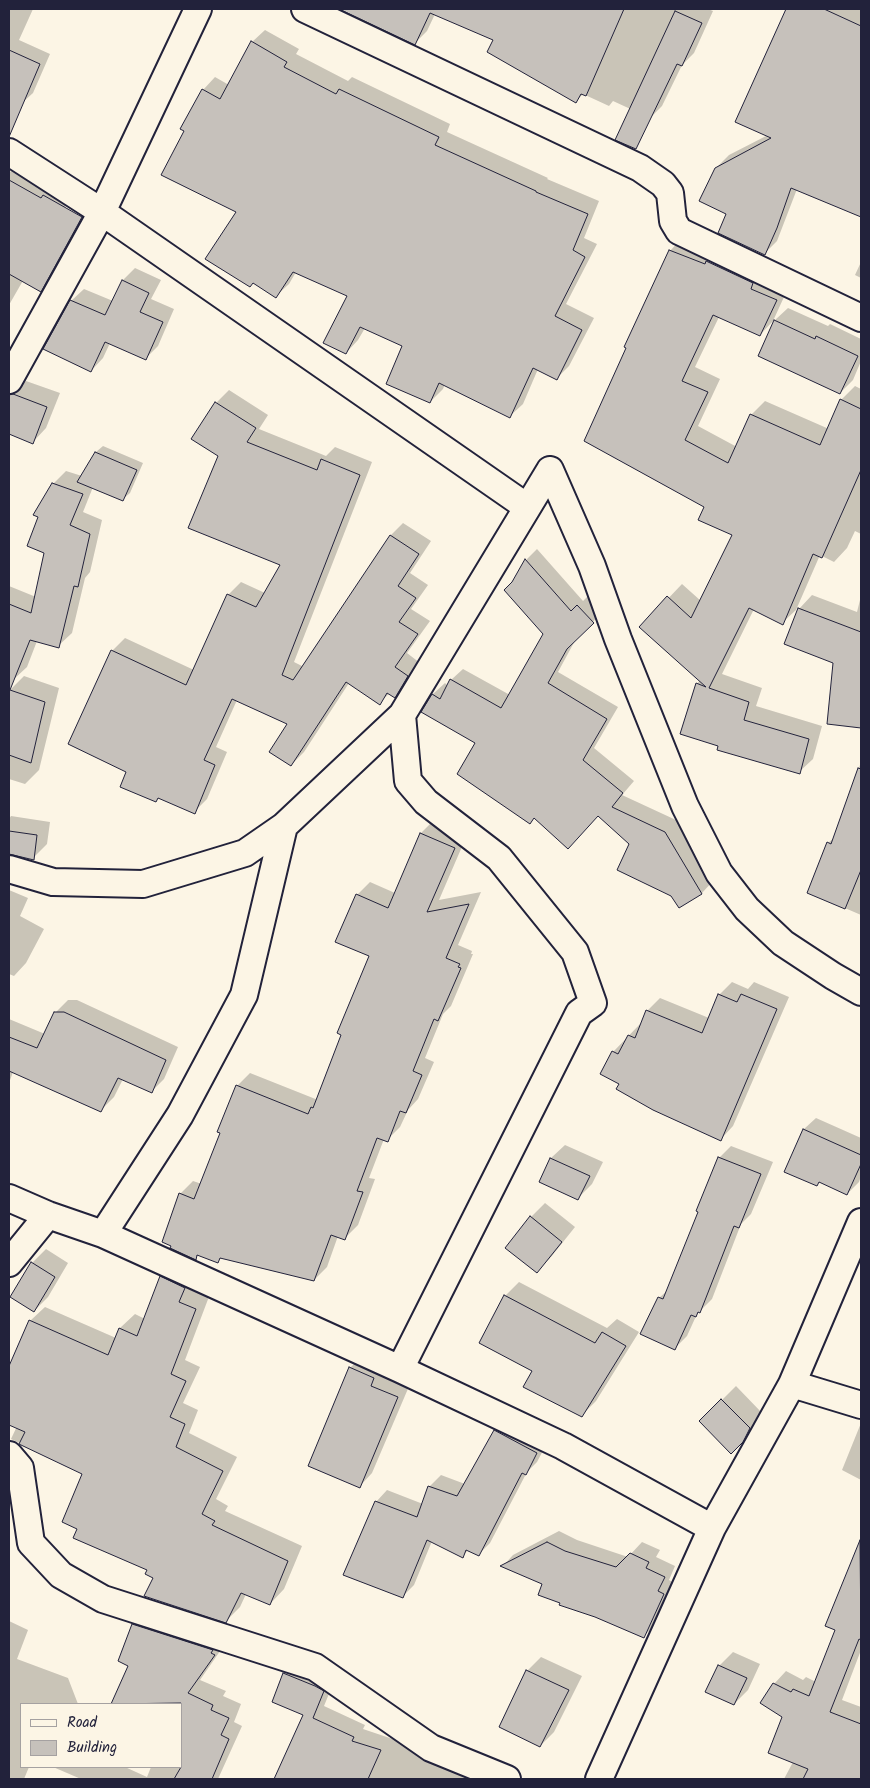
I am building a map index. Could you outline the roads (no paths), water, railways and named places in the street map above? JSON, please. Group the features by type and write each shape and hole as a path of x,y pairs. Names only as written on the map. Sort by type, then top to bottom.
{"street":[{"path":"9,377 102,212 198,9"},
{"path":"305,9 640,168 663,184 670,193 673,221 679,231 861,318"},
{"path":"9,152 102,212 527,507"},
{"path":"9,869 53,882 143,884 245,853 284,826 402,715 550,470 592,566 618,639 685,806 719,873 747,909 782,943 861,992"},
{"path":"400,1369 580,1013 593,1003 575,952 499,858 426,802 408,781 402,715"},
{"path":"103,1234 180,1116 244,995 284,826"},
{"path":"9,1198 48,1215 103,1234 400,1369 563,1446 712,1528"},
{"path":"9,1263 48,1215"},
{"path":"599,1779 712,1528 792,1384 861,1222"},
{"path":"792,1384 861,1405"},
{"path":"9,1455 20,1468 30,1543 61,1575 103,1599 315,1667 431,1748 507,1779"}]}
